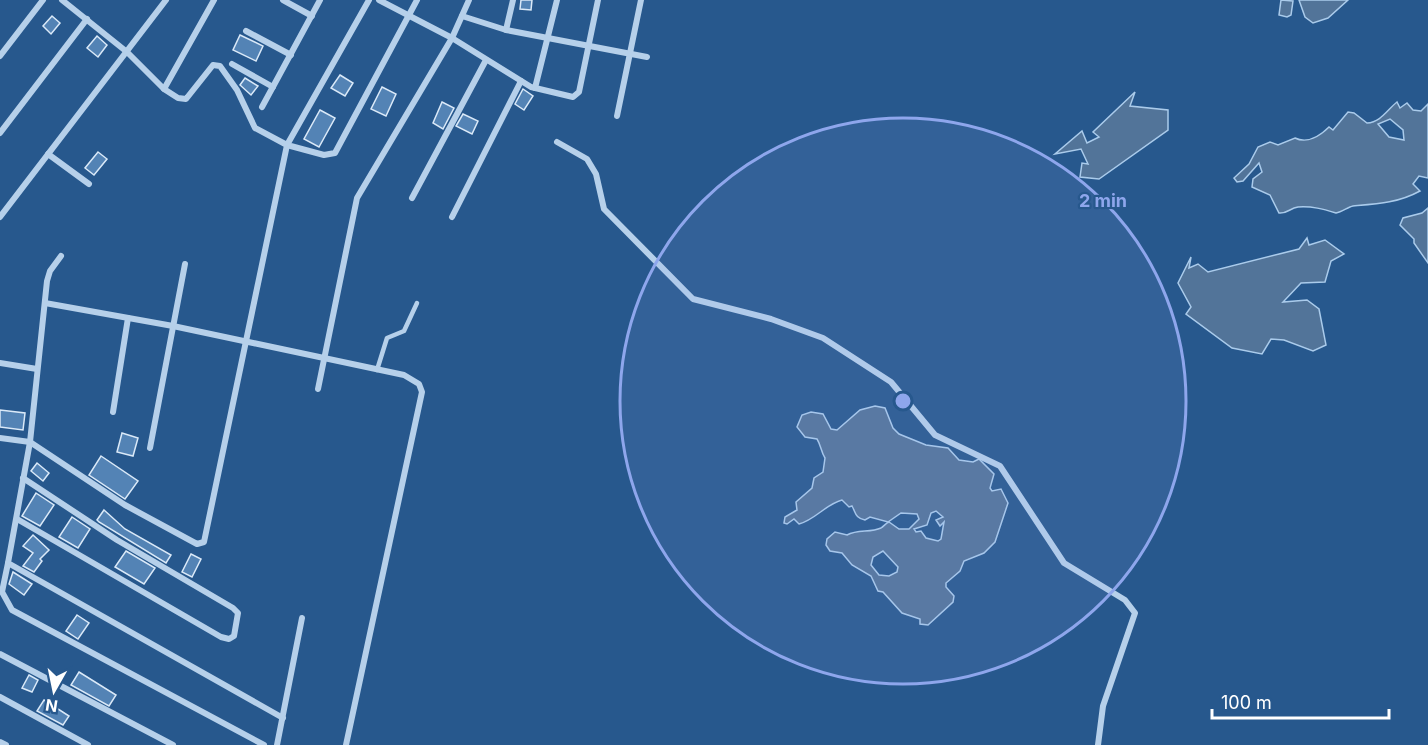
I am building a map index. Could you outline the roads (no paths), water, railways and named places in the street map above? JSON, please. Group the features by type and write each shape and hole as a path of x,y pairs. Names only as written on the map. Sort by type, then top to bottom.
{"street":[{"path":"0,56 43,0"},
{"path":"62,0 127,52 164,90 186,99 213,65 220,66 237,90 255,128 287,145 324,155 335,153 417,0"},
{"path":"0,217 166,0"},
{"path":"164,90 214,0"},
{"path":"283,0 312,16"},
{"path":"262,107 320,0"},
{"path":"0,438 30,442 134,510 201,544 206,537 244,343 287,145 369,0"},
{"path":"379,0 452,38 521,81 535,88 568,97 576,95 598,0"},
{"path":"318,389 357,198 452,38 469,0"},
{"path":"506,30 513,0"},
{"path":"535,88 556,0"},
{"path":"617,116 641,0"},
{"path":"462,16 506,30 647,57"},
{"path":"0,133 87,19"},
{"path":"246,31 291,55"},
{"path":"411,198 486,60"},
{"path":"232,64 273,87"},
{"path":"452,217 521,81"},
{"path":"557,142 587,159 596,174 604,209 693,299 771,320 823,338 891,382 935,435 1000,466 1064,562 1125,600 1135,613 1103,706 1098,745"},
{"path":"48,154 89,184"},
{"path":"61,256 50,271 30,442 2,592 12,610 264,745"},
{"path":"150,448 185,264"},
{"path":"45,303 173,326 414,378 422,392 346,745"},
{"path":"114,412 128,318"},
{"path":"0,363 37,369"},
{"path":"17,519 221,637 229,639 234,636 238,613 233,608 117,540 23,478"},
{"path":"8,563 283,718"},
{"path":"277,745 302,618"},
{"path":"0,654 173,745"},
{"path":"0,697 88,745"},
{"path":"0,742 6,745"}],"lane":[{"path":"377,370 387,338 404,331 417,303"}],"water":[{"path":"1281,0 1293,1 1291,15 1287,17 1279,15"},
{"path":"1299,0 1348,0 1328,18 1313,23 1305,17"},
{"path":"1135,92 1130,106 1168,110 1168,130 1099,179 1080,177 1082,163 1088,164 1081,149 1055,154 1082,131 1087,143 1099,137 1093,132"},
{"path":"1397,102 1400,108 1407,103 1413,110 1421,111 1428,104 1428,178 1419,176 1413,184 1420,191 1412,195 1387,202 1353,206 1336,213 1303,207 1279,213 1270,195 1252,187 1253,179 1262,172 1259,163 1243,181 1237,182 1234,178 1249,164 1258,147 1270,142 1278,145 1295,138 1304,140 1313,138 1329,127 1333,130 1348,112 1354,113 1367,123 1372,122 1380,118","holes":["1390,119 1403,130 1404,140 1389,137 1378,124"]},
{"path":"1428,208 1428,263 1414,243 1414,239 1400,225 1403,218 1422,213"},
{"path":"1307,238 1309,245 1325,240 1344,254 1331,261 1325,282 1301,283 1283,302 1307,300 1319,309 1326,345 1313,351 1284,340 1271,339 1262,354 1232,348 1186,314 1191,307 1178,283 1191,257 1189,268 1198,264 1208,272 1299,249"},
{"path":"875,406 885,408 893,428 899,434 926,445 948,448 959,460 973,462 979,459 994,474 990,488 992,491 1001,489 1008,503 995,542 984,553 964,561 960,571 946,583 946,587 954,596 953,602 928,625 920,624 920,619 902,613 883,592 878,591 871,576 852,565 842,553 830,551 826,545 827,539 835,532 847,535 881,528 889,522 899,529 909,529 919,519 917,514 901,513 888,522 870,517 865,520 858,517 852,506 849,507 842,500 805,522 799,524 794,519 787,524 784,523 785,517 797,510 796,502 812,488 814,478 823,472 825,458 817,439 805,437 797,427 802,415 811,412 823,414 831,429 837,430 860,410","holes":["936,511 943,517 936,520 940,526 944,522 941,539 938,541 926,538 921,531 916,532 914,529 927,525 931,513","883,551 898,567 897,572 889,576 879,575 871,565 873,557"]}]}
